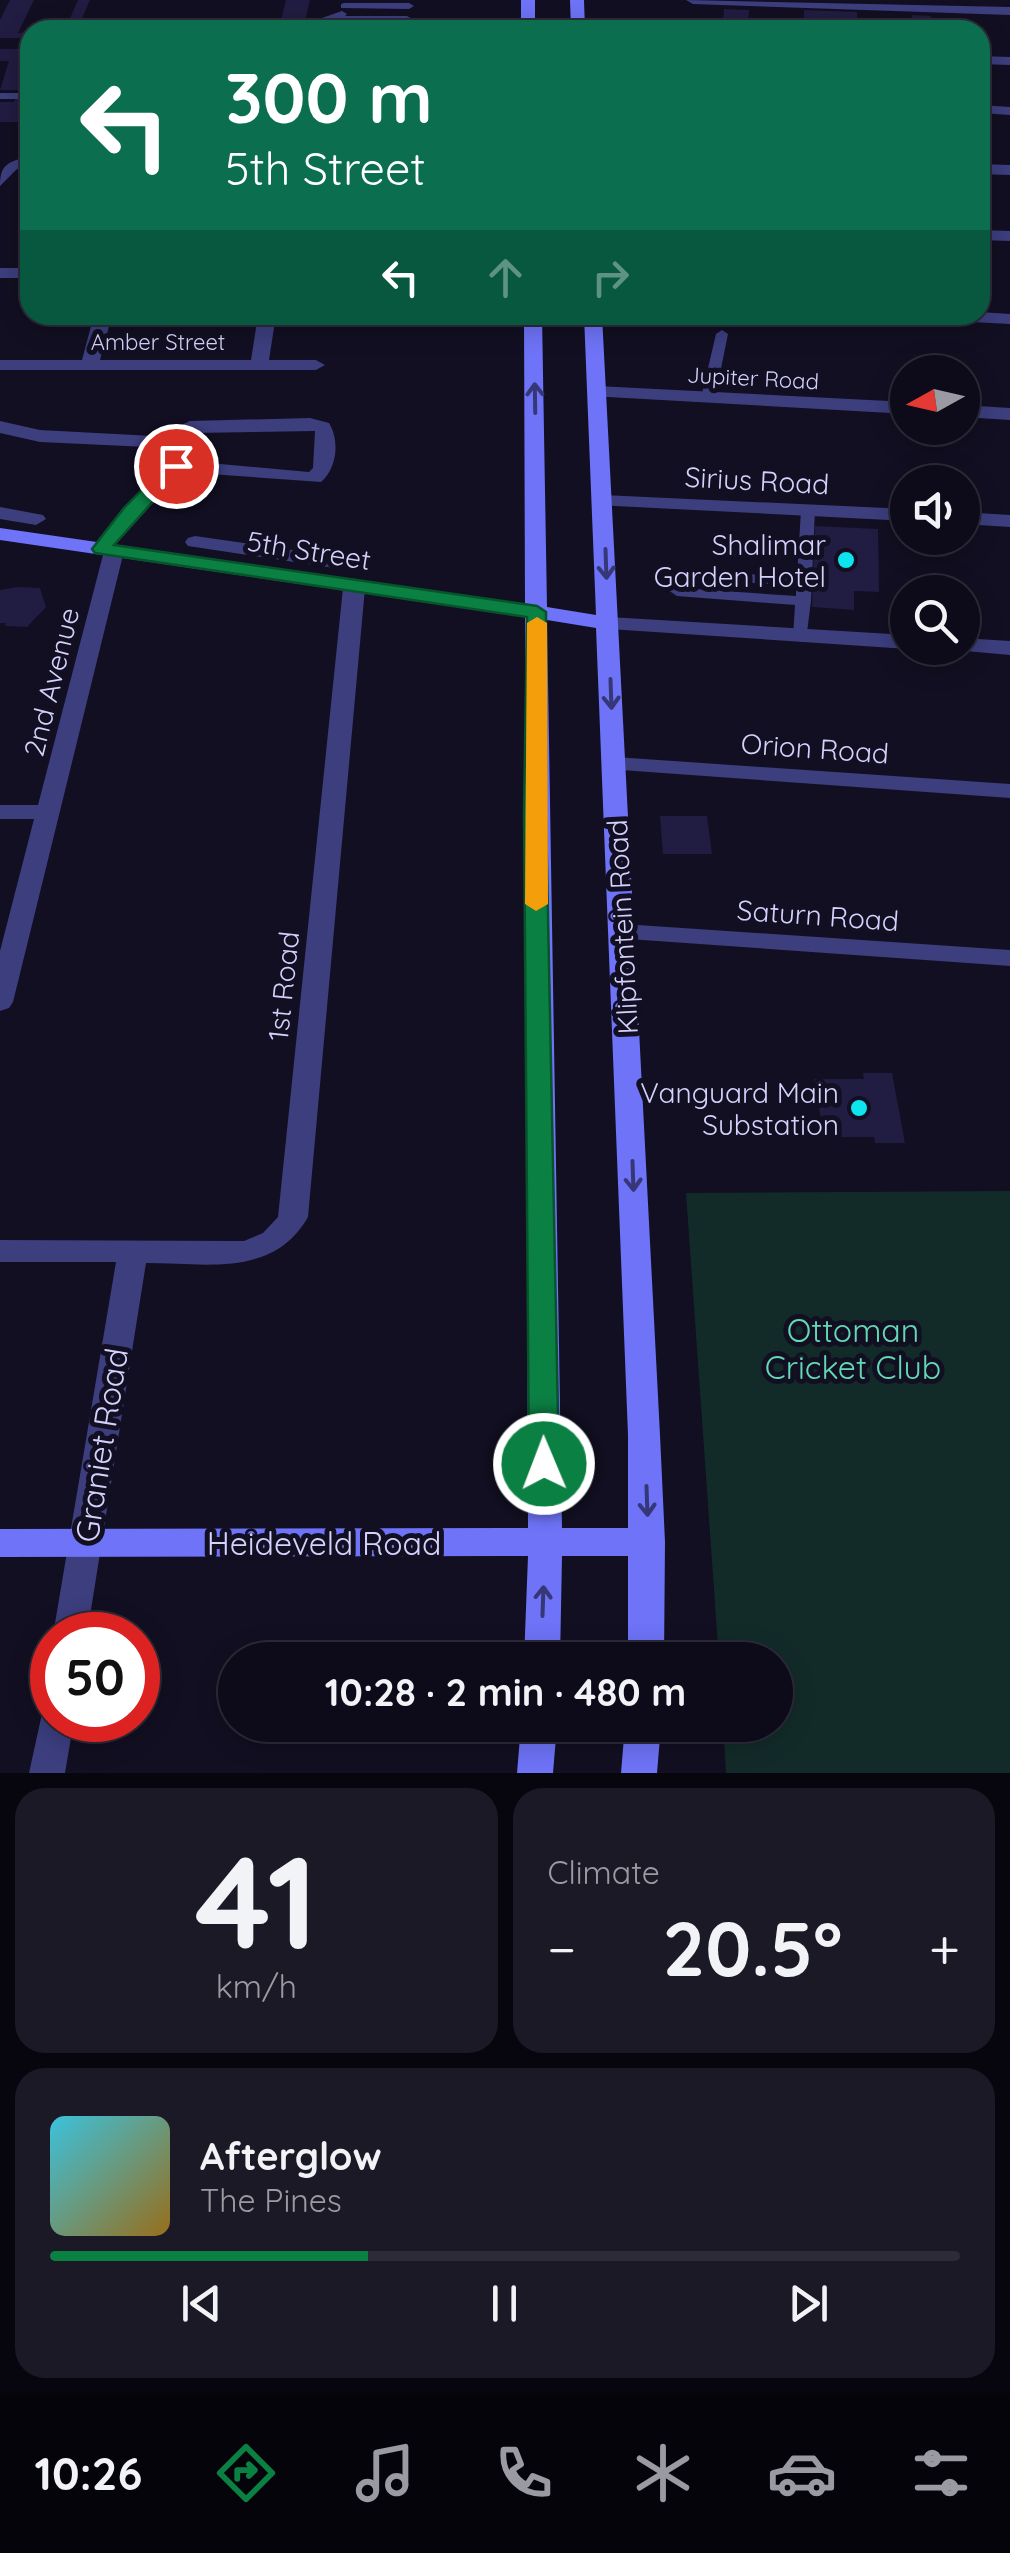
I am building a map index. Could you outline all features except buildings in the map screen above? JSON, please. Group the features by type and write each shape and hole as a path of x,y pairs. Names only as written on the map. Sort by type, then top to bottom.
{"main road":[{"path":"532,325 545,1542 542,1642"},
{"name":"Klipfontein Road","path":"593,325 648,1542 646,1642"},
{"name":"5th Street","path":"0,534 608,623"},
{"name":"Heideveld Road","path":"0,1543 648,1542"},
{"path":"536,1773 538,1742"}],"street":[{"path":"693,0 964,5 1010,11"},
{"path":"0,181 11,166 20,164"},
{"path":"90,364 101,325"},
{"path":"259,364 265,325"},
{"name":"Amber Street","path":"0,365 316,365"},
{"name":"Jupiter Road","path":"597,392 890,407"},
{"path":"980,412 1010,414"},
{"path":"108,550 130,512 176,466 182,432 202,424 310,424 322,427 326,434 323,470 314,478 176,466"},
{"path":"0,426 40,436 179,443"},
{"name":"Sirius Road","path":"603,500 890,514"},
{"path":"0,513 36,519"},
{"path":"980,519 1010,521"},
{"path":"195,542 341,564"},
{"name":"2nd Avenue","path":"0,1002 50,812 108,550"},
{"path":"240,570 256,551"},
{"name":"1st Road","path":"0,1252 244,1252 274,1242 293,1217 354,588"},
{"path":"608,623 890,641"},
{"path":"980,647 1010,648"},
{"name":"Orion Road","path":"615,764 1010,791"},
{"path":"0,812 50,812"},
{"name":"Saturn Road","path":"623,932 1010,958"},
{"name":"Graniet Road","path":"74,1612 132,1254"},
{"path":"47,1773 52,1742"}],"lane":[{"path":"342,14 409,3"},
{"path":"342,14 377,20"},
{"path":"708,398 722,334"},
{"path":"801,637 808,510"},
{"path":"804,601 678,592 672,588 672,578 682,574 805,582"}],"green space":[{"name":"Ottoman Cricket Club","path":"1010,1191 1010,1773 726,1773 724,1742 793,1742 793,1642 718,1642 686,1193"}],"slow traffic":[{"path":"536,904 537,623"}],"place":[{"name":"Shalimar Garden Hotel","path":"846,560"},
{"name":"Vanguard Main Substation","path":"859,1108"}],"route":[{"path":"176,466 148,492 101,549 537,612 535,815 544,1464"}]}
